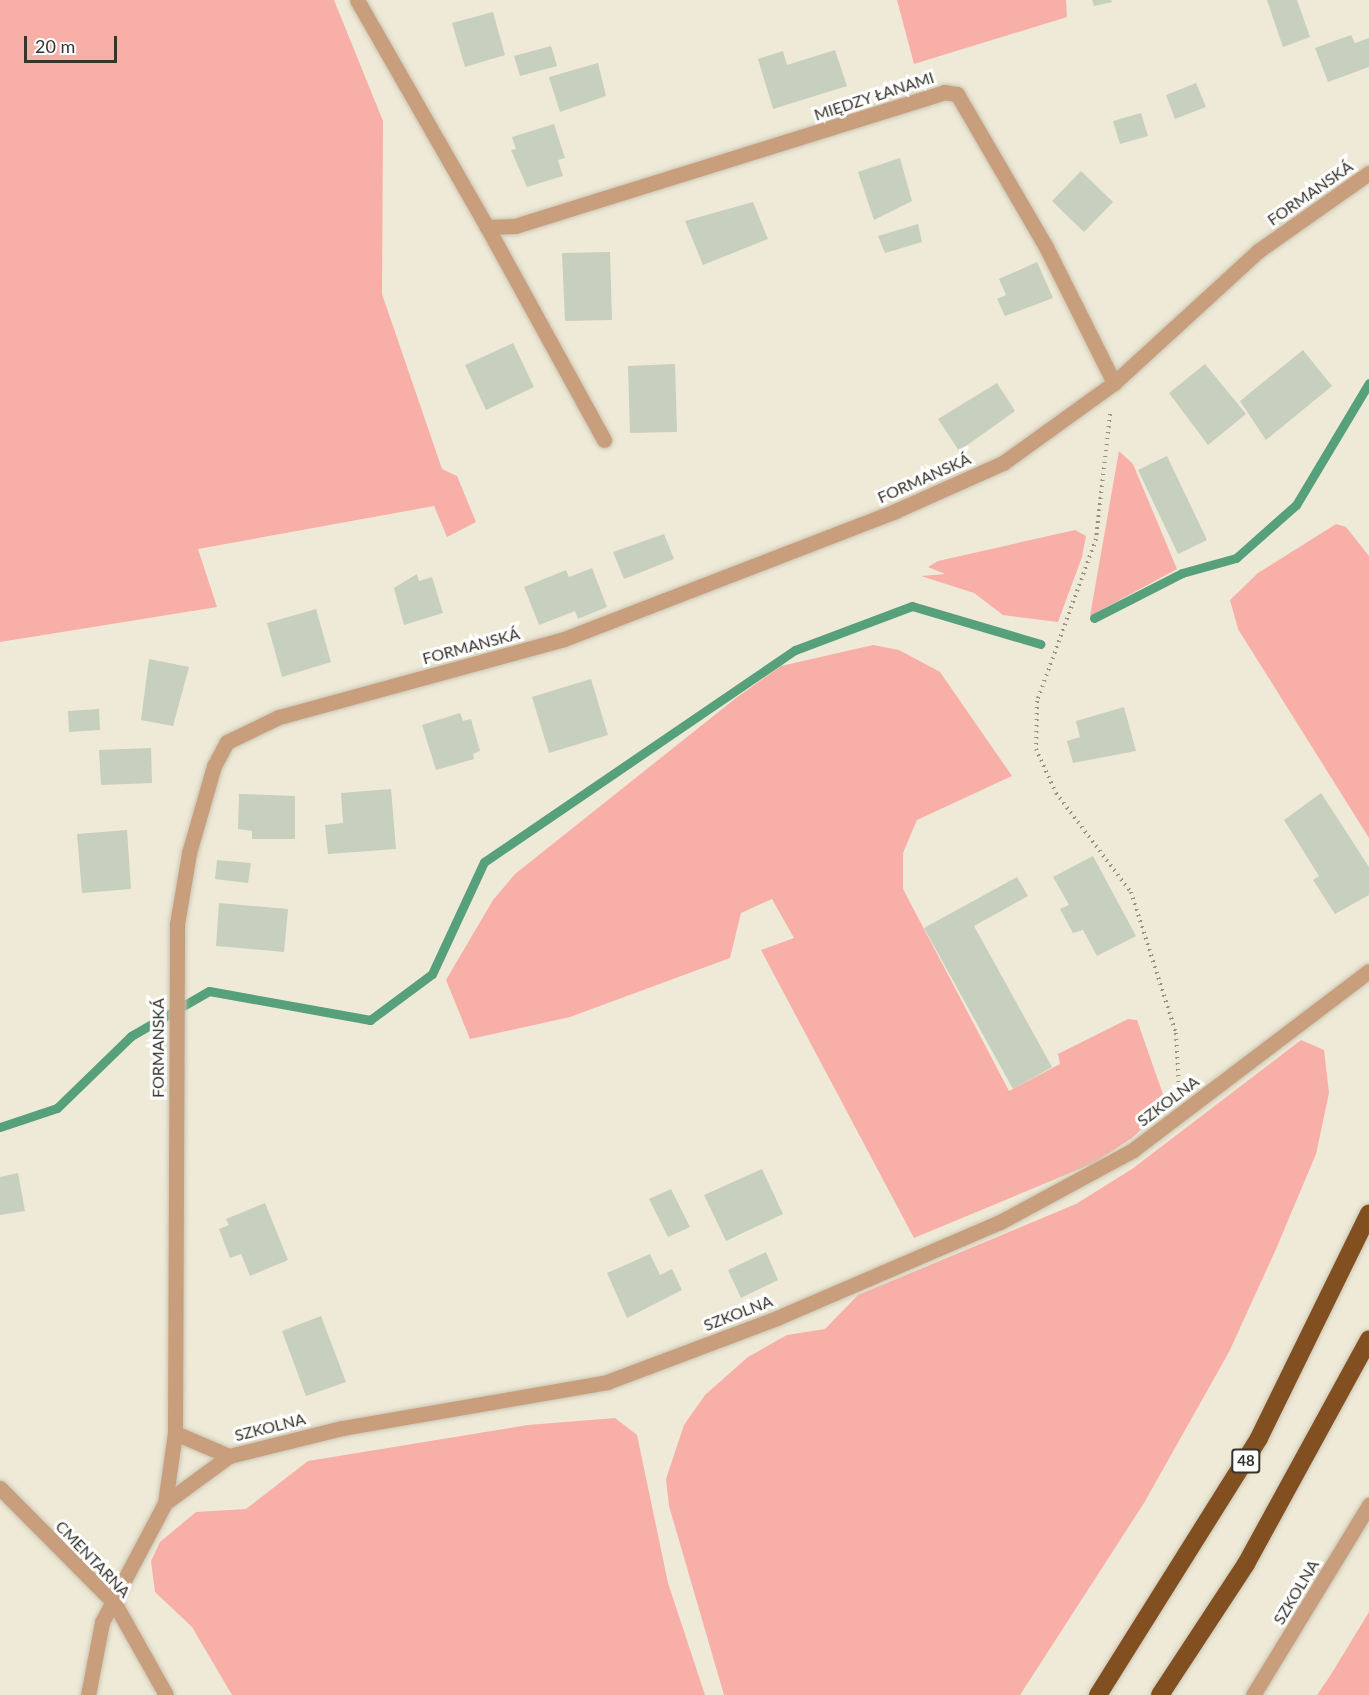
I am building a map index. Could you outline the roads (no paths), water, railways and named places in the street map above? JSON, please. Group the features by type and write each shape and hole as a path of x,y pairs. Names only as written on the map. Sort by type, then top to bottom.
{"highway":[{"name":"48","path":"1098,1695 1259,1438 1369,1213"},
{"path":"1160,1695 1246,1564 1369,1339"}],"street":[{"path":"357,0 487,227 604,440"},
{"name":"MIĘDZY ŁANAMI","path":"487,227 515,226 944,92 957,94 1046,247 1114,383"},
{"name":"FORMANSKÁ","path":"165,1503 175,1433 177,924 189,853 214,766 227,742 279,717 564,639 895,511 1003,463 1114,383 1258,251 1369,173"},
{"name":"SZKOLNA","path":"88,1695 95,1641 165,1503 229,1456 342,1428 607,1382 777,1318 1000,1222 1133,1150 1369,971"},
{"path":"175,1433 229,1456"},
{"name":"CMENTARNA","path":"0,1488 115,1604 166,1695"},
{"name":"SZKOLNA","path":"1253,1695 1369,1505"}],"waterway":[{"path":"1094,618 1182,573 1236,558 1296,505 1369,383"},
{"path":"0,1127 57,1108 131,1036 209,991 370,1020 432,974 484,862 795,650 912,606 1040,644"}]}
